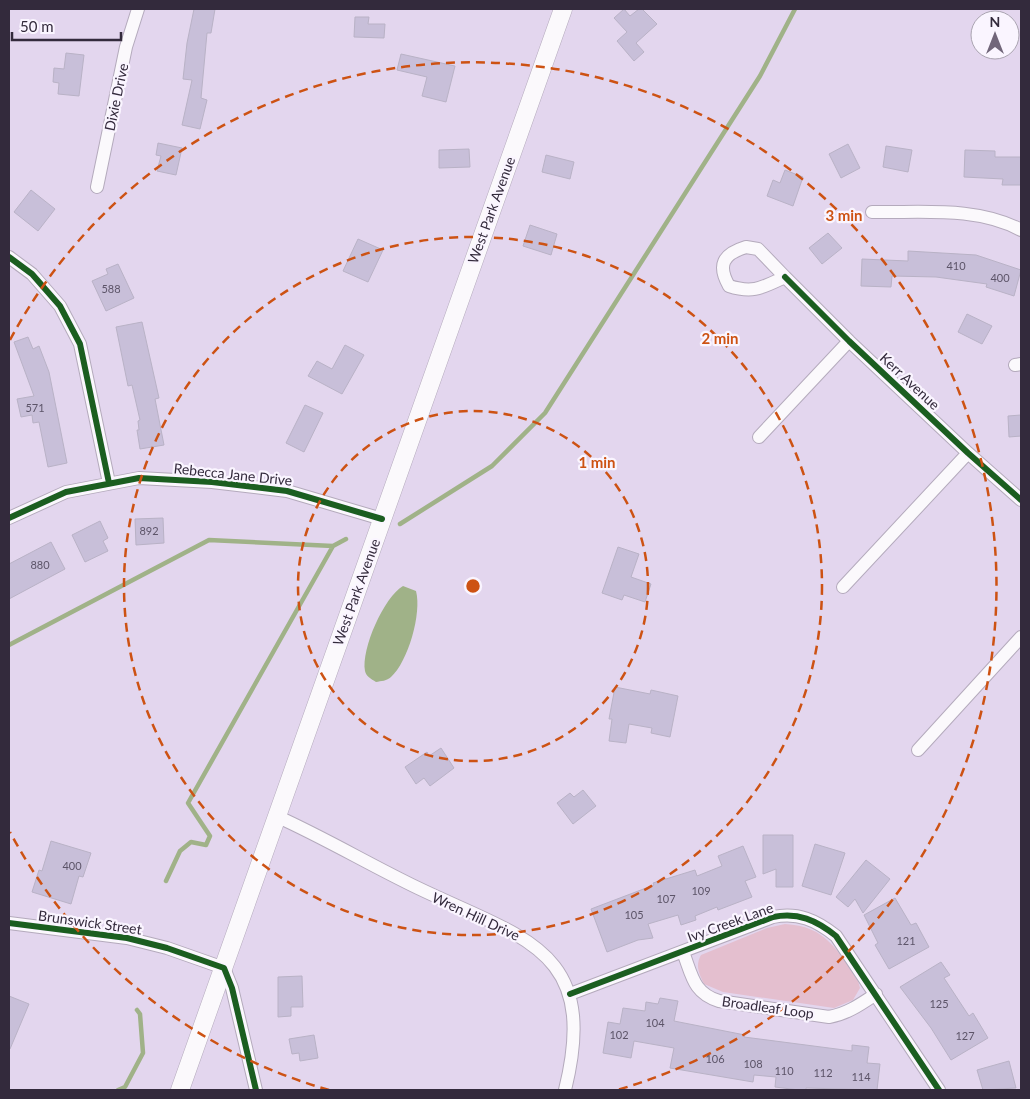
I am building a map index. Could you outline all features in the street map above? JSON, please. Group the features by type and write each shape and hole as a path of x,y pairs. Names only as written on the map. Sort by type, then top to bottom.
{"main road":[{"name":"West Park Avenue","path":"180,1090 563,9"}],"street":[{"name":"Dixie Drive","path":"97,186 126,47 138,9"},
{"path":"872,212 971,214 1004,221 1021,230"},
{"name":"Kerr Avenue","path":"785,277 762,288 745,292 729,286 723,274 724,260 733,250 746,247 758,249 849,341 1021,500"},
{"path":"9,257 32,274 60,306 80,344 108,483"},
{"path":"760,437 849,341"},
{"path":"842,586 968,453"},
{"name":"Rebecca Jane Drive","path":"9,518 66,492 139,478 212,482 287,491 382,519"},
{"path":"918,750 1021,637"},
{"name":"Wren Hill Drive","path":"276,816 359,856 415,887 530,942 548,957 570,994 576,1032 565,1090"},
{"name":"Ivy Creek Lane","path":"570,994 772,917 786,915 805,917 819,923 836,936 939,1090"},
{"name":"Brunswick Street","path":"9,923 126,938 167,948 224,968"},
{"name":"Broadleaf Loop","path":"683,952 697,988 706,997 719,1001 829,1016 839,1015 854,1008 876,994"},
{"path":"224,968 232,988 256,1090"}],"shaded area":[{"path":"403,586 416,591 417,612 412,637 397,670 388,679 376,682 365,671 370,637 388,601"},
{"path":"785,924 811,929 829,942 844,959 858,981 860,988 853,1000 834,1008 723,992 704,984 698,966 701,955 767,928"}],"building":[{"path":"194,9 215,9 211,33 207,33 201,98 207,100 200,129 182,125 192,80 183,79 187,43"},
{"path":"624,9 630,16 639,9 642,9 657,24 636,43 644,52 634,61 617,41 627,32 614,18"},
{"path":"355,17 369,17 368,24 385,24 384,38 354,37"},
{"path":"66,53 84,55 79,96 58,94 59,83 53,82 54,68 64,69"},
{"path":"401,54 455,66 446,102 422,96 427,77 397,70"},
{"path":"158,143 182,148 176,175 157,171 161,156 156,155"},
{"path":"848,144 860,168 841,178 829,154"},
{"path":"886,146 912,150 908,172 883,167"},
{"path":"469,149 470,167 439,168 439,150"},
{"path":"965,150 995,151 995,157 1021,157 1021,185 1002,185 1003,179 964,177"},
{"path":"546,155 574,162 570,179 542,172"},
{"path":"785,170 803,177 793,206 767,196 773,180 780,183"},
{"path":"31,190 55,209 38,231 14,212"},
{"path":"530,225 557,234 551,255 523,246"},
{"path":"828,233 842,248 822,264 809,248"},
{"path":"358,239 383,250 368,282 343,271"},
{"path":"908,251 976,255 1021,270 1014,296 986,287 987,284 936,277 892,276 891,287 861,286 862,259 908,261"},
{"path":"118,264 134,298 106,311 92,281 108,274 106,269"},
{"path":"967,314 992,326 982,344 958,332"},
{"path":"142,322 159,398 155,399 164,445 140,449 137,430 139,430 138,421 140,420 132,385 128,386 116,327"},
{"path":"28,337 33,349 39,346 49,372 67,463 48,467 39,422 33,423 32,415 21,417 17,399 34,396 14,342"},
{"path":"345,345 364,355 342,394 308,376 317,361 332,369"},
{"path":"305,405 323,413 304,452 286,443"},
{"path":"1021,415 1021,436 1009,437 1008,416"},
{"path":"163,518 164,543 136,545 135,519"},
{"path":"100,521 108,538 103,541 108,551 85,562 72,535"},
{"path":"51,542 65,569 9,599 9,564"},
{"path":"618,547 639,554 631,577 651,584 645,602 624,595 622,600 602,593"},
{"path":"615,687 650,694 651,690 678,696 670,737 651,733 652,728 629,724 626,743 609,741 612,719 609,719"},
{"path":"441,748 454,768 430,786 424,778 416,784 405,767 427,752 429,756"},
{"path":"583,790 596,806 573,824 557,803 570,793 574,797"},
{"path":"763,835 793,835 793,887 776,887 776,869 763,874"},
{"path":"51,841 91,853 83,877 79,876 71,904 32,892 39,870 42,871"},
{"path":"815,844 845,853 831,895 802,886"},
{"path":"743,846 756,877 745,881 752,897 718,910 717,907 695,916 696,920 681,925 678,915 648,924 653,938 638,940 607,952 591,909 654,885 653,883 695,870 697,876 722,866 718,856"},
{"path":"866,860 890,879 863,913 855,899 848,907 836,897"},
{"path":"895,898 911,925 916,923 929,947 889,969 875,945 878,943 864,915"},
{"path":"941,962 950,975 944,978 969,1016 973,1013 988,1038 951,1060 931,1028 900,987"},
{"path":"302,976 303,1007 291,1007 291,1016 278,1017 278,977"},
{"path":"9,996 29,1004 10,1049 9,1049"},
{"path":"660,998 678,1001 674,1021 745,1035 744,1037 852,1051 852,1045 869,1047 867,1063 880,1064 877,1090 806,1088 806,1090 799,1090 775,1087 776,1077 754,1075 753,1082 670,1068 674,1048 634,1041 631,1058 603,1053 608,1022 620,1024 623,1008 645,1011 646,1002 658,1004"},
{"path":"314,1035 318,1058 300,1061 299,1053 292,1054 289,1039"},
{"path":"1009,1061 1016,1088 983,1090 977,1070"}],"waterway":[{"path":"400,524 492,466 545,413 760,76 795,9"},
{"path":"9,645 209,540 333,546 346,539"},
{"path":"166,881 180,851 191,842 206,845 210,836 188,803 333,546"},
{"path":"118,1090 125,1087 143,1053 140,1014 137,1010"}],"cycle path":[{"path":"9,257 32,274 60,306 80,344 109,483"},
{"path":"785,277 849,341 1021,500"},
{"path":"9,518 66,492 139,478 212,482 287,491 382,519"},
{"path":"570,994 773,917 799,917 814,922 836,936 939,1090"},
{"path":"9,923 127,938 167,948 224,968 232,988 256,1090"}]}
